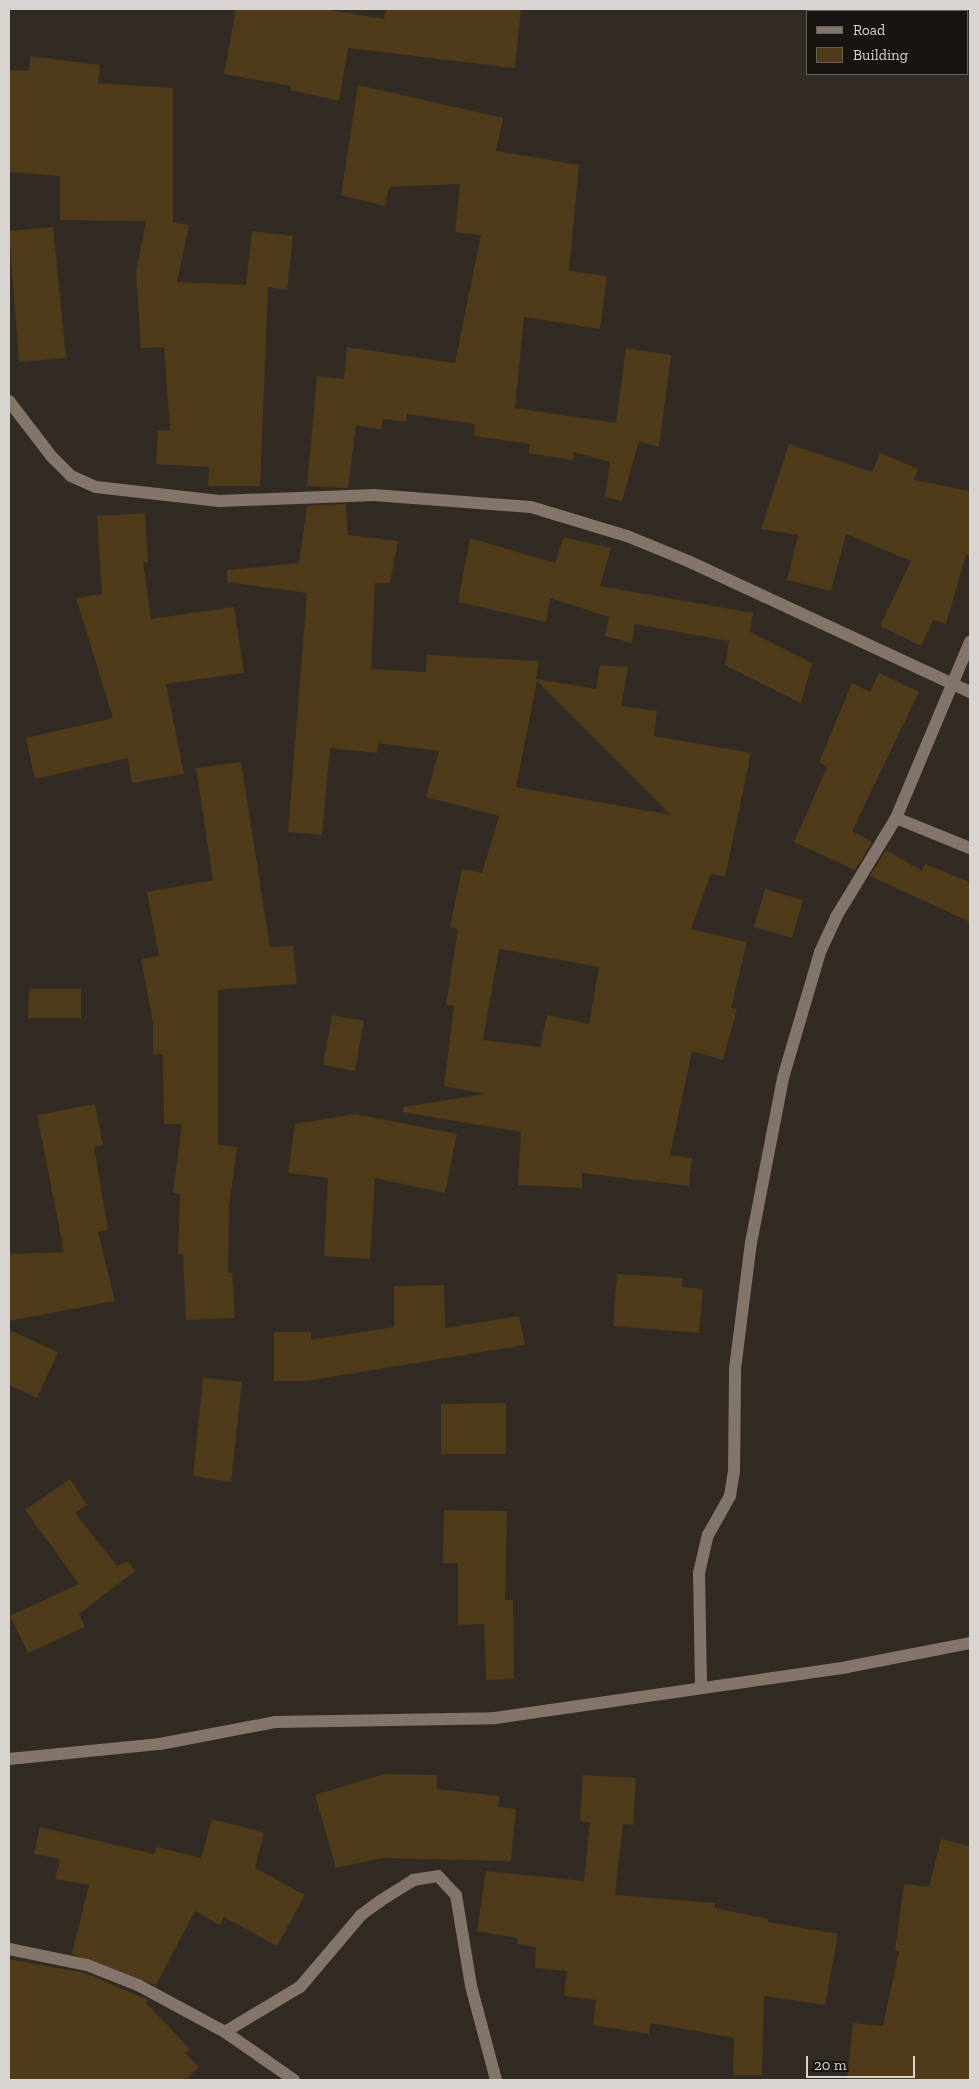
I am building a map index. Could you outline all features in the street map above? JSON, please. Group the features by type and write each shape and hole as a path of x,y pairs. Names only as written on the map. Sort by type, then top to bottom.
{"street":[{"path":"9,401 52,457 71,476 96,488 219,500 374,496 531,506 627,536 688,561 954,688 970,692"},
{"path":"701,1686 699,1573 708,1534 730,1496 734,1472 735,1369 751,1243 784,1078 820,952 840,908 896,818 954,688 970,642"},
{"path":"896,818 970,848"},
{"path":"9,1759 160,1744 275,1722 495,1718 701,1686 847,1667 970,1643"},
{"path":"225,2032 300,1986 361,1915 380,1901 412,1880 438,1876 456,1895 471,1986 496,2080"},
{"path":"9,1949 86,1965 138,1986 225,2032 294,2080"}],"building":[{"path":"236,9 325,9 384,19 386,9 521,9 515,68 348,48 339,101 290,90 291,86 224,74"},
{"path":"30,56 100,65 98,83 173,88 173,222 189,225 177,282 246,285 252,231 293,236 287,290 268,287 260,486 208,486 209,467 156,464 158,430 170,431 164,347 141,348 136,272 146,221 60,220 60,176 9,172 9,70 29,71"},
{"path":"358,85 503,118 496,151 579,165 569,271 607,276 600,329 524,317 515,408 616,423 626,348 671,355 659,447 639,441 622,501 605,497 610,462 574,452 573,460 528,453 530,444 474,436 475,424 407,414 406,422 383,419 381,430 356,425 348,488 307,486 317,376 344,379 347,347 455,363 481,235 455,232 460,184 389,187 385,206 341,195"},
{"path":"53,227 66,358 19,362 9,231"},
{"path":"789,444 872,472 880,453 918,469 914,480 970,491 970,556 966,555 946,624 933,620 921,646 880,626 911,561 846,534 831,591 787,580 798,535 761,529"},
{"path":"346,504 348,535 398,541 390,583 375,583 371,669 426,672 427,655 539,661 536,679 596,689 600,665 628,667 621,706 657,711 654,736 751,753 725,877 711,874 691,929 747,942 731,1008 737,1009 723,1060 692,1051 670,1155 692,1158 689,1186 582,1173 582,1188 518,1185 521,1132 403,1112 403,1107 486,1094 444,1086 454,1006 446,1005 458,929 450,927 462,869 482,873 499,816 426,797 439,751 378,743 377,753 330,748 322,835 288,832 307,593 227,582 227,570 299,563 307,506","holes":["537,681 671,815 516,787","499,949 599,967 589,1024 547,1015 540,1047 483,1040"]},
{"path":"145,513 148,562 143,562 151,619 234,607 244,673 166,684 184,774 132,783 128,758 35,779 26,738 113,718 76,598 102,594 97,516"},
{"path":"564,537 611,548 600,586 753,613 750,632 812,663 801,703 725,665 729,641 635,624 632,643 605,636 609,617 550,598 546,622 458,602 470,538 555,563"},
{"path":"879,673 919,692 852,831 872,842 855,870 794,842 827,767 819,762 852,683 870,692"},
{"path":"241,762 270,947 293,946 297,984 218,990 218,1145 237,1147 229,1206 228,1273 232,1273 235,1318 186,1320 183,1254 178,1254 180,1194 173,1193 182,1124 164,1124 163,1054 153,1054 153,1022 141,959 159,956 147,892 213,880 196,768"},
{"path":"886,850 922,871 925,864 970,882 970,922 870,876"},
{"path":"765,889 803,900 792,938 754,927"},
{"path":"29,989 81,989 81,1018 28,1018"},
{"path":"332,1015 364,1021 355,1071 323,1065"},
{"path":"95,1104 103,1145 94,1147 108,1230 98,1232 115,1301 9,1321 9,1254 64,1252 37,1115"},
{"path":"355,1114 457,1134 445,1193 375,1178 370,1259 324,1256 328,1178 288,1173 295,1124"},
{"path":"617,1274 683,1278 682,1287 703,1289 699,1333 613,1326"},
{"path":"444,1285 445,1328 519,1316 525,1345 306,1381 274,1381 274,1332 311,1332 311,1340 394,1327 394,1286"},
{"path":"9,1330 58,1352 37,1398 9,1385"},
{"path":"203,1378 242,1382 231,1482 193,1476"},
{"path":"506,1403 506,1454 441,1454 441,1404"},
{"path":"70,1479 87,1505 75,1513 117,1566 128,1561 135,1571 79,1614 85,1627 28,1653 10,1616 79,1584 25,1510"},
{"path":"444,1510 507,1511 505,1600 513,1600 514,1679 486,1680 484,1624 458,1625 458,1563 443,1563"},
{"path":"384,1774 437,1775 437,1789 500,1796 498,1807 516,1809 511,1861 381,1858 336,1868 315,1795"},
{"path":"583,1775 636,1778 633,1825 623,1824 615,1895 715,1903 715,1908 769,1919 768,1922 838,1934 825,2005 764,1996 762,2075 733,2075 734,2038 651,2023 649,2034 593,2025 596,2000 564,1996 567,1971 535,1968 536,1947 517,1944 518,1938 477,1931 486,1871 584,1881 590,1822 580,1821"},
{"path":"212,1819 264,1833 255,1868 305,1895 277,1946 224,1917 220,1925 195,1911 156,1985 72,1954 89,1885 55,1879 60,1859 34,1854 40,1827 154,1854 157,1847 201,1858"},
{"path":"941,1839 970,1846 970,2080 847,2080 853,2023 883,2026 899,1951 895,1951 904,1884 929,1887"},
{"path":"9,1959 85,1973 148,2000 146,2003 190,2049 185,2053 199,2067 185,2080 9,2080"}]}
